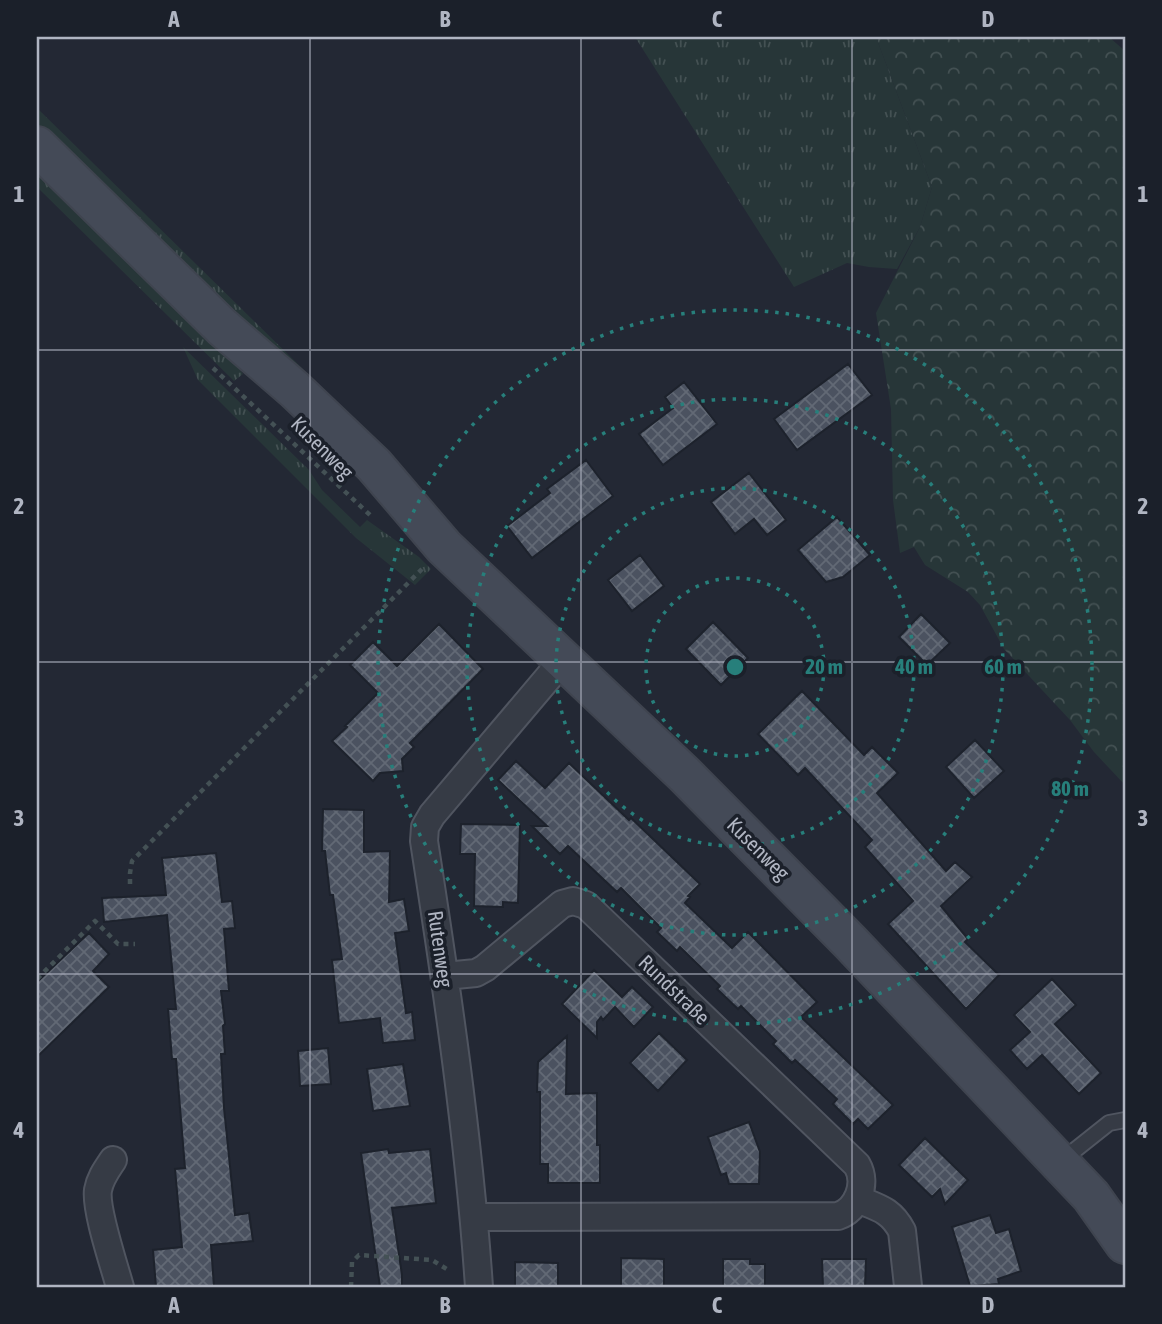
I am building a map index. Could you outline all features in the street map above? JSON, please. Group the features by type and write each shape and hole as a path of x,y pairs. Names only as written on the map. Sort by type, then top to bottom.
{"street":[{"name":"Kusenweg","path":"37,146 222,327 294,388 374,465 444,547 684,774 831,922 1091,1196 1125,1222"},
{"name":"Rutenweg","path":"479,1280 445,976 424,841 425,827 432,815 564,659"},
{"name":"Rundstraße","path":"445,976 476,973 485,968 562,904 573,901 586,905 857,1165 862,1181 858,1199"},
{"path":"113,1160 102,1177 98,1191 99,1208 120,1287"},
{"name":"Kusenweg","path":"1091,1196 1125,1244"},
{"path":"474,1217 827,1217 847,1213 858,1199 886,1211 899,1224 908,1286"}],"lane":[{"path":"1059,1163 1109,1123 1125,1120"}],"path":[{"path":"130,884 132,861 444,547"},
{"path":"37,979 95,921 118,944 135,944"},
{"path":"351,1287 352,1262 359,1255 432,1260 453,1272 479,1280"}],"green space":[{"path":"635,37 876,37 932,187 920,227 897,269 847,263 794,287"},
{"path":"876,37 1109,37 1125,51 1125,785 1094,752 1070,720 1004,649 980,605 968,592 925,565 914,547 900,553 893,500 891,409 876,313 920,227 932,187"},
{"path":"37,108 303,369 293,378 37,126"},
{"path":"37,164 223,345 243,374 234,381 37,187"},
{"path":"183,347 309,470 322,490 360,527 367,520 419,557 431,569 415,585 356,538 198,380"}],"building":[{"path":"848,364 872,395 797,450 774,419"},
{"path":"684,382 717,424 663,465 639,434 673,408 665,397"},
{"path":"586,460 613,496 532,558 507,526 550,493 547,489"},
{"path":"749,473 786,520 767,535 754,519 735,534 711,502"},
{"path":"837,517 870,555 843,577 826,582 798,550"},
{"path":"640,555 664,586 632,611 608,580"},
{"path":"921,614 950,643 927,665 899,637"},
{"path":"713,622 748,658 721,685 686,649"},
{"path":"439,624 483,669 410,743 414,747 402,759 403,771 380,773 373,781 332,741 378,693 350,665 373,642 397,666"},
{"path":"802,691 864,755 872,747 898,773 877,793 946,871 955,862 972,877 941,906 968,939 965,942 999,975 966,1009 888,924 913,901 865,847 872,840 805,768 798,775 758,734"},
{"path":"975,740 1004,771 974,798 946,767"},
{"path":"516,761 545,788 569,763 629,820 631,818 700,884 685,903 732,948 748,932 817,1002 801,1017 893,1105 868,1129 858,1119 853,1124 833,1104 837,1099 795,1060 792,1063 773,1044 776,1041 741,1006 738,1009 717,989 720,986 680,947 677,951 657,932 661,928 621,888 617,892 568,846 560,854 532,826 547,826 498,780"},
{"path":"323,809 364,810 364,852 390,851 389,902 404,899 409,931 395,933 406,1013 412,1012 415,1040 383,1043 380,1018 339,1023 332,960 342,959 325,851 322,851"},
{"path":"461,824 520,825 518,903 503,902 503,907 474,906 475,854 460,854"},
{"path":"216,853 222,902 232,901 235,928 224,929 229,991 221,991 225,1024 225,1054 221,1054 224,1108 235,1215 249,1213 253,1241 211,1245 214,1287 156,1287 153,1250 182,1247 175,1169 185,1168 176,1059 172,1059 168,1009 176,1009 167,915 104,922 102,898 166,895 162,858"},
{"path":"89,933 109,954 93,971 109,987 37,1057 37,982"},
{"path":"594,970 622,997 632,987 653,1007 634,1027 615,1007 603,1020 601,1017 597,1022 597,1038 562,1004"},
{"path":"1052,979 1076,1005 1055,1024 1101,1073 1079,1094 1042,1055 1027,1069 1010,1050 1030,1032 1014,1015"},
{"path":"659,1033 687,1060 658,1091 630,1063"},
{"path":"567,1036 566,1094 597,1093 600,1183 548,1183 548,1164 540,1164 538,1062"},
{"path":"328,1048 331,1084 300,1086 298,1051"},
{"path":"403,1064 410,1106 373,1111 367,1069"},
{"path":"749,1122 760,1152 759,1184 729,1184 726,1173 721,1175 708,1137"},
{"path":"925,1138 968,1180 945,1204 940,1189 932,1197 899,1165"},
{"path":"388,1149 389,1153 430,1149 436,1203 392,1208 402,1287 380,1287 361,1153"},
{"path":"990,1215 996,1233 1009,1229 1021,1271 998,1279 999,1284 970,1286 952,1227"},
{"path":"621,1258 664,1259 664,1287 621,1287"},
{"path":"723,1259 750,1259 750,1264 765,1264 765,1287 723,1287"},
{"path":"822,1259 866,1259 865,1287 823,1287"},
{"path":"515,1262 558,1263 558,1287 515,1287"}]}
